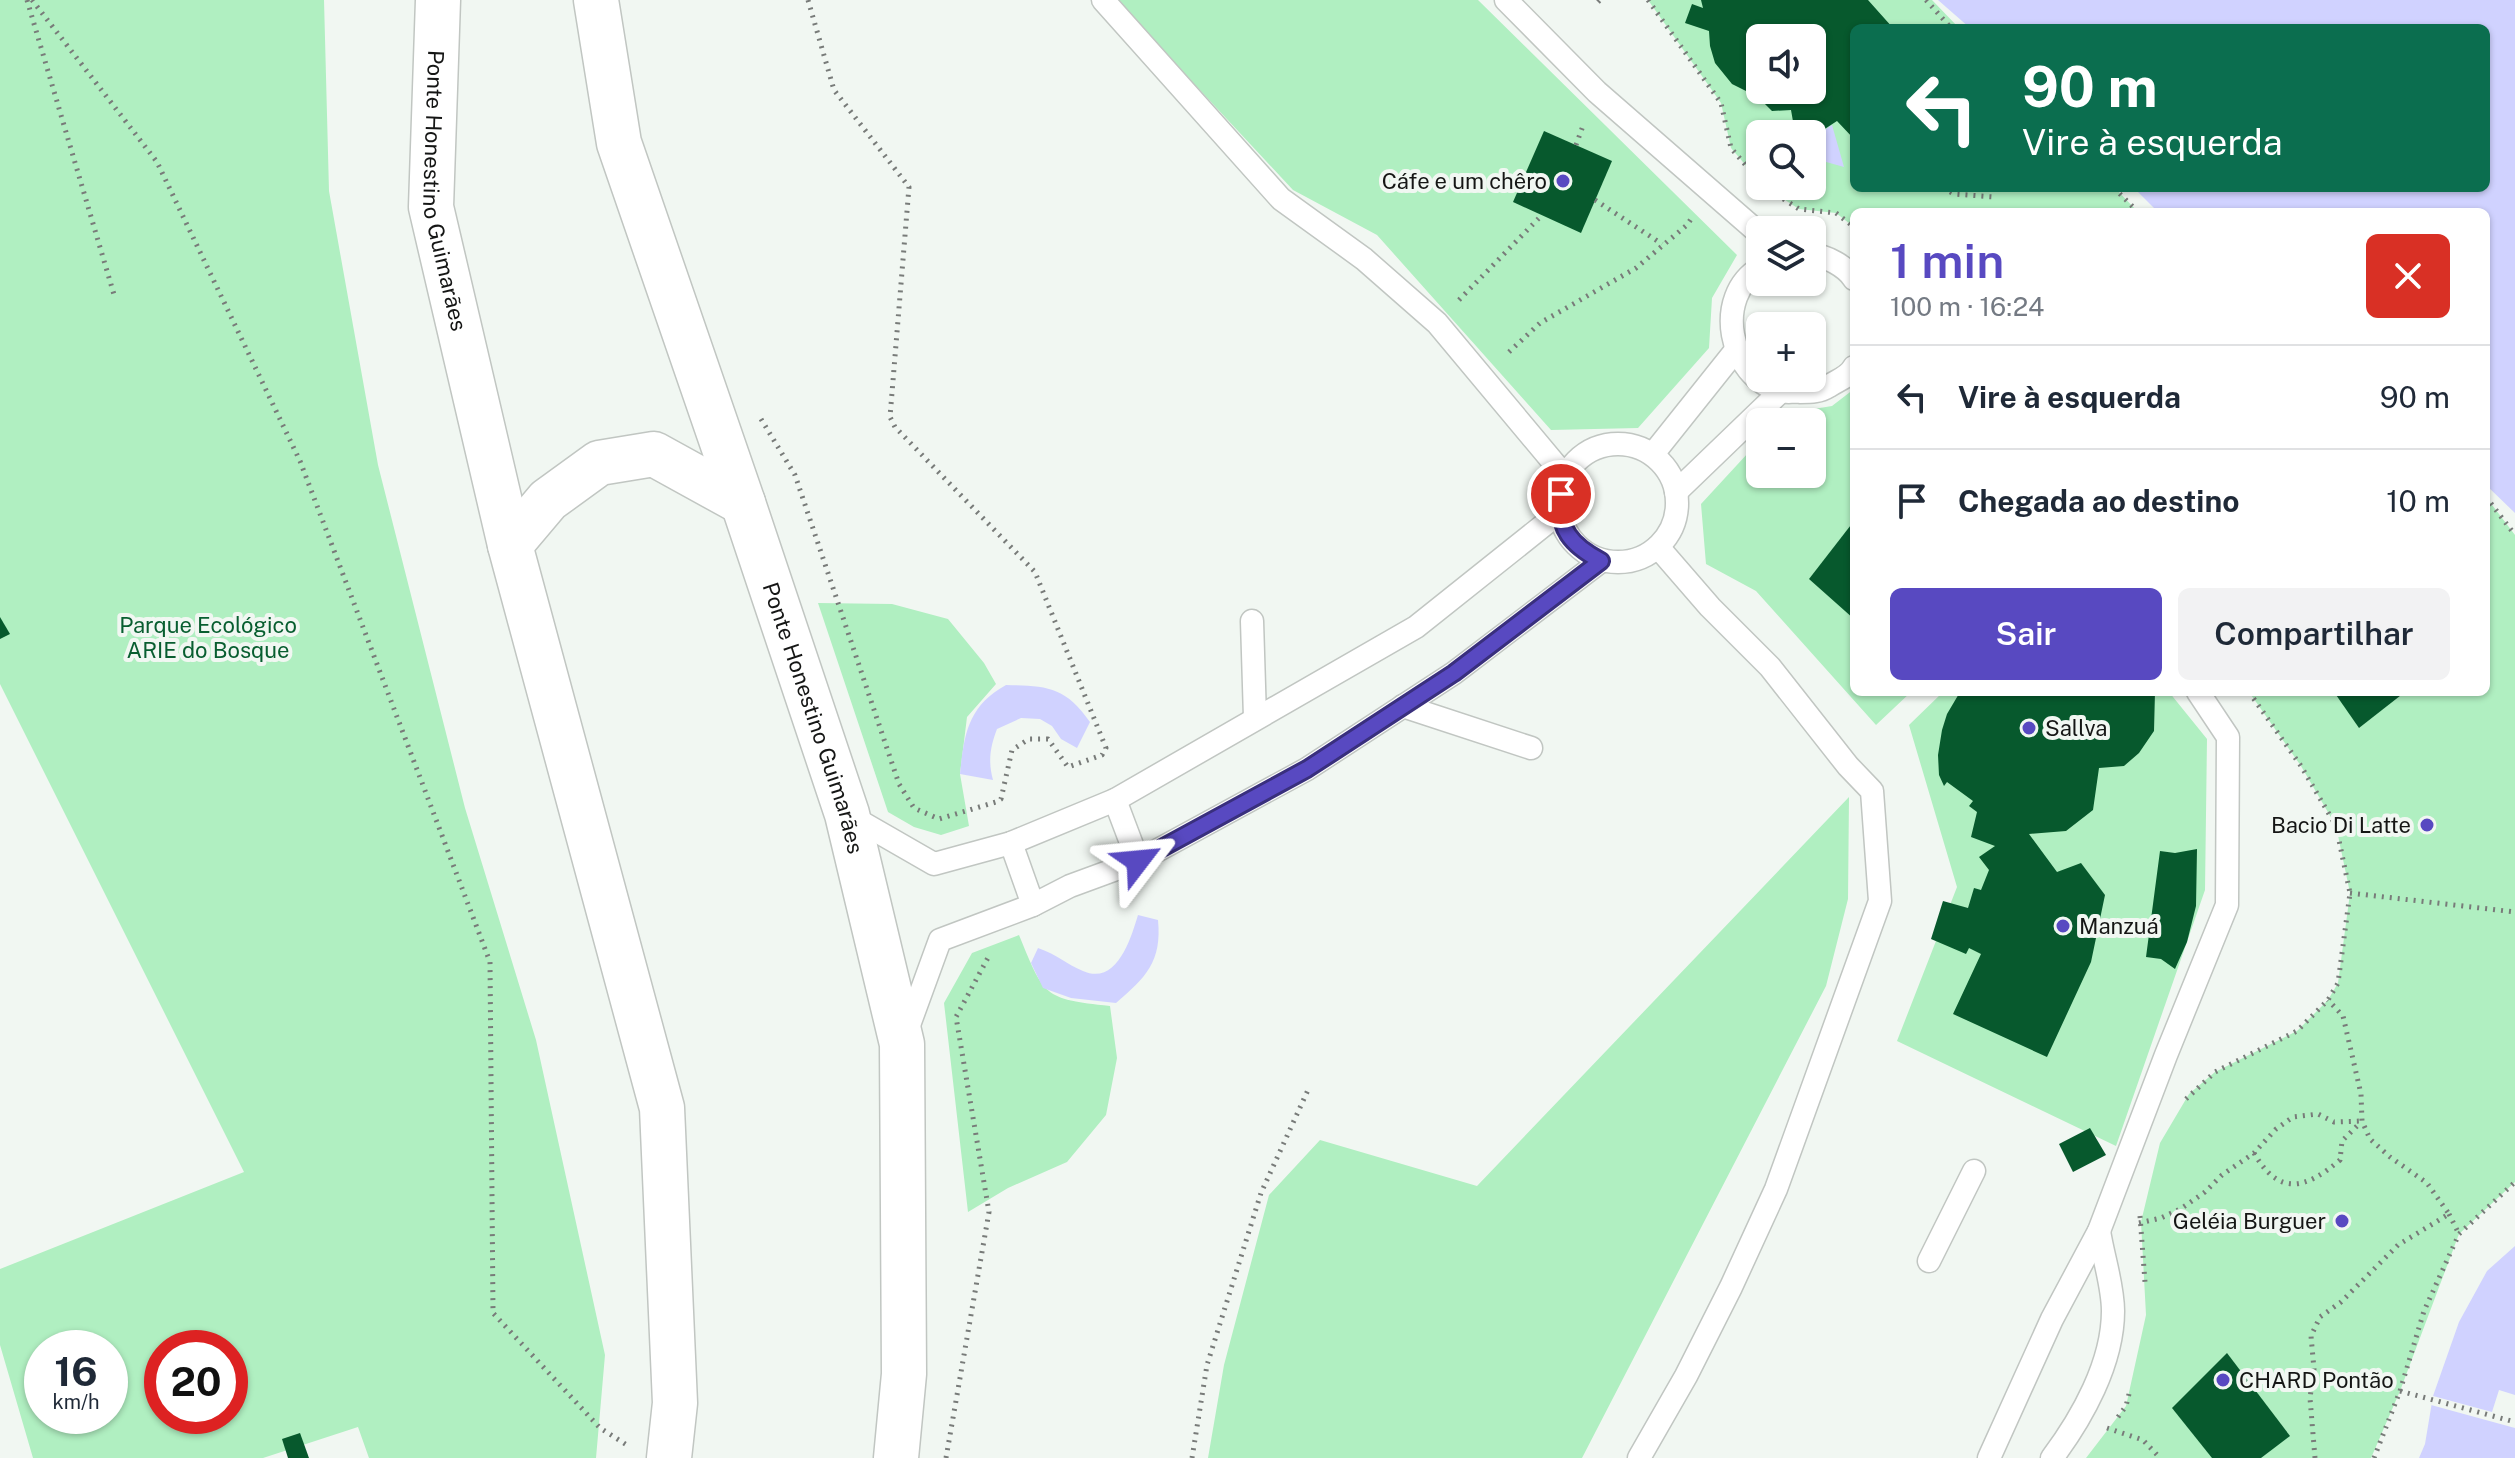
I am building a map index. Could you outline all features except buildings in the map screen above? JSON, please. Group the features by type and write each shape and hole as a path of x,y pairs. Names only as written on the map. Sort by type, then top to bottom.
{"main road":[{"name":"Ponte Honestino Guimarães","path":"438,0 431,207 510,545 662,1108 675,1403 652,1454"},
{"name":"Ponte Honestino Guimarães","path":"596,0 619,143 847,814 902,1044 904,1374 896,1458"},
{"path":"510,545 548,500 599,463 654,454 743,503"}],"lane":[{"path":"1103,0 1281,199 1364,259 1437,323 1564,475"},
{"path":"1506,0 1597,92 1746,222"},
{"path":"1826,259 1850,272"},
{"path":"1746,279 1731,310 1736,350 1746,365"},
{"path":"1653,454 1736,350"},
{"path":"1826,388 1850,374"},
{"path":"1676,492 1780,392"},
{"path":"1620,443 1653,454 1668,471 1676,492 1674,522 1658,547 1631,561 1601,561 1581,551 1567,534 1559,513 1564,475 1588,450 1620,443"},
{"path":"847,814 934,864 1011,843 1115,800 1416,627 1559,513"},
{"path":"1639,1458 1686,1376 1776,1189 1880,901 1872,791 1848,766 1770,667 1710,607 1658,547"},
{"path":"902,1044 940,940 1138,861 1307,769 1454,673 1601,561"},
{"path":"1252,621 1255,718"},
{"path":"1989,1458 2052,1319 2099,1231 2227,905 2228,737 2201,696"},
{"path":"1403,706 1531,748"},
{"path":"1115,800 1138,861"},
{"path":"1011,843 1033,905"},
{"path":"1929,1261 1974,1171"},
{"path":"2052,1458 2077,1419 2106,1360 2113,1310 2099,1231"}],"path":[{"path":"30,0 115,298"},
{"path":"30,0 157,162 300,461 490,962 493,1313 600,1428 652,1454"},
{"path":"756,410 795,475 899,784 914,808 939,819 996,802 1001,799 1012,750 1034,737 1051,741 1068,767 1102,755 1106,748 1035,572 895,427 890,417 909,187 834,90 808,0"},
{"path":"1648,0 1721,103 1731,148 1746,165"},
{"path":"1926,0 1947,24"},
{"path":"1950,192 1994,197"},
{"path":"2118,192 2134,208"},
{"path":"1595,200 1662,244"},
{"path":"1786,200 1799,209 1836,213 1850,224"},
{"path":"1509,352 1540,323 1636,268 1687,225 1695,213"},
{"path":"1437,323 1542,215"},
{"path":"2490,502 2515,535"},
{"path":"2182,1106 2189,1094 2215,1072 2297,1031 2328,1000 2338,983 2350,893 2336,826 2301,766 2252,696"},
{"path":"2350,893 2515,912"},
{"path":"946,1458 989,1212 956,1017 995,946 1033,905"},
{"path":"2328,1000 2343,1016 2361,1094 2362,1121 2370,1139 2427,1183 2459,1234"},
{"path":"1192,1458 1207,1365 1256,1208 1308,1090"},
{"path":"2099,1231 2161,1218 2182,1208 2254,1153 2276,1129 2293,1117 2318,1114 2334,1122 2362,1121"},
{"path":"2254,1153 2265,1173 2284,1183 2303,1183 2323,1174 2340,1160 2342,1141 2362,1121"},
{"path":"2374,1458 2400,1391 2424,1311 2459,1234 2515,1182"},
{"path":"2139,1211 2145,1284"},
{"path":"2315,1458 2310,1398 2314,1369 2311,1336 2320,1317 2341,1302 2398,1245 2449,1214"},
{"path":"2102,1439 2126,1406 2129,1391"},
{"path":"2400,1391 2515,1422"},
{"path":"2077,1419 2143,1440 2160,1458"}],"green space":[{"name":"Parque Ecológico ARIE do Bosque","path":"0,0 324,0 329,191 378,465 465,808 536,1040 605,1355 596,1458 369,1458 358,1427 263,1458 33,1458 26,1434 128,1434 128,1330 24,1330 24,1427 0,1345 0,1269 244,1172 0,684"},
{"path":"1116,0 1478,0 1737,255 1712,298 1709,348 1638,428 1551,430 1377,235 1293,190"},
{"path":"1648,0 1932,0 1955,24 1850,24 1850,192 2119,192 2134,208 1850,208 1850,224 1836,213 1799,209 1785,200 1826,200 1826,120 1746,120 1746,166 1731,148 1721,103"},
{"path":"1850,392 1850,696 1756,591 1706,564 1701,504 1746,455 1746,488 1826,488 1826,408 1820,408 1832,406"},
{"path":"2490,502 2515,535 2515,1182 2459,1234 2400,1391 2371,1458 2086,1458 2126,1406 2146,1315 2141,1222 2160,1143 2189,1094 2215,1072 2297,1031 2328,1000 2338,983 2350,893 2336,826 2301,766 2252,696 2490,696"},
{"path":"818,603 892,604 948,619 984,663 996,684 967,717 960,774 969,826 941,835 914,827 888,812"},
{"path":"1850,696 1907,696 1876,725"},
{"path":"1939,696 2172,696 2207,739 2205,890 2116,1146 1897,1041 1957,887 1909,725"},
{"path":"1849,797 1848,899 1826,986 1582,1458 1208,1458 1224,1365 1269,1195 1320,1140 1477,1186"},
{"path":"1019,935 1034,971 1049,991 1071,1001 1110,1006 1117,1058 1106,1115 1067,1162 1008,1188 968,1212 944,1003 972,953"}],"water":[{"path":"1938,0 2515,0 2515,513 2490,489 2490,208 2154,208 2138,192 2490,192 2490,24 1965,24"},
{"path":"1832,125 1844,167 1826,162 1826,129"},
{"path":"1006,685 1054,690 1072,701 1090,722 1077,748 1061,739 1052,726 1040,719 1021,718 997,729 990,754 993,780 960,774 970,722 983,702"},
{"path":"1138,915 1158,920 1157,947 1150,968 1116,1003 1071,998 1043,988 1031,963 1038,948 1083,971 1095,974 1105,972 1121,957"},
{"path":"2515,1246 2515,1458 2419,1458 2425,1444 2433,1396 2459,1322 2487,1271"}],"pier":[{"path":"2499,1390 2515,1395 2515,1428 2431,1405 2433,1396 2492,1412"}],"place":[{"name":"Cáfe e um chêro","path":"1563,181"},
{"name":"Sallva","path":"2029,728"},
{"name":"Bacio Di Latte","path":"2427,825"},
{"name":"Manzuá","path":"2063,926"},
{"name":"Geléia Burguer","path":"2342,1221"},
{"name":"CHARD Pontão","path":"2223,1380"}],"route":[{"path":"1138,861 1307,769 1454,673 1601,561 1581,551 1567,534 1559,513 1561,494"}]}
